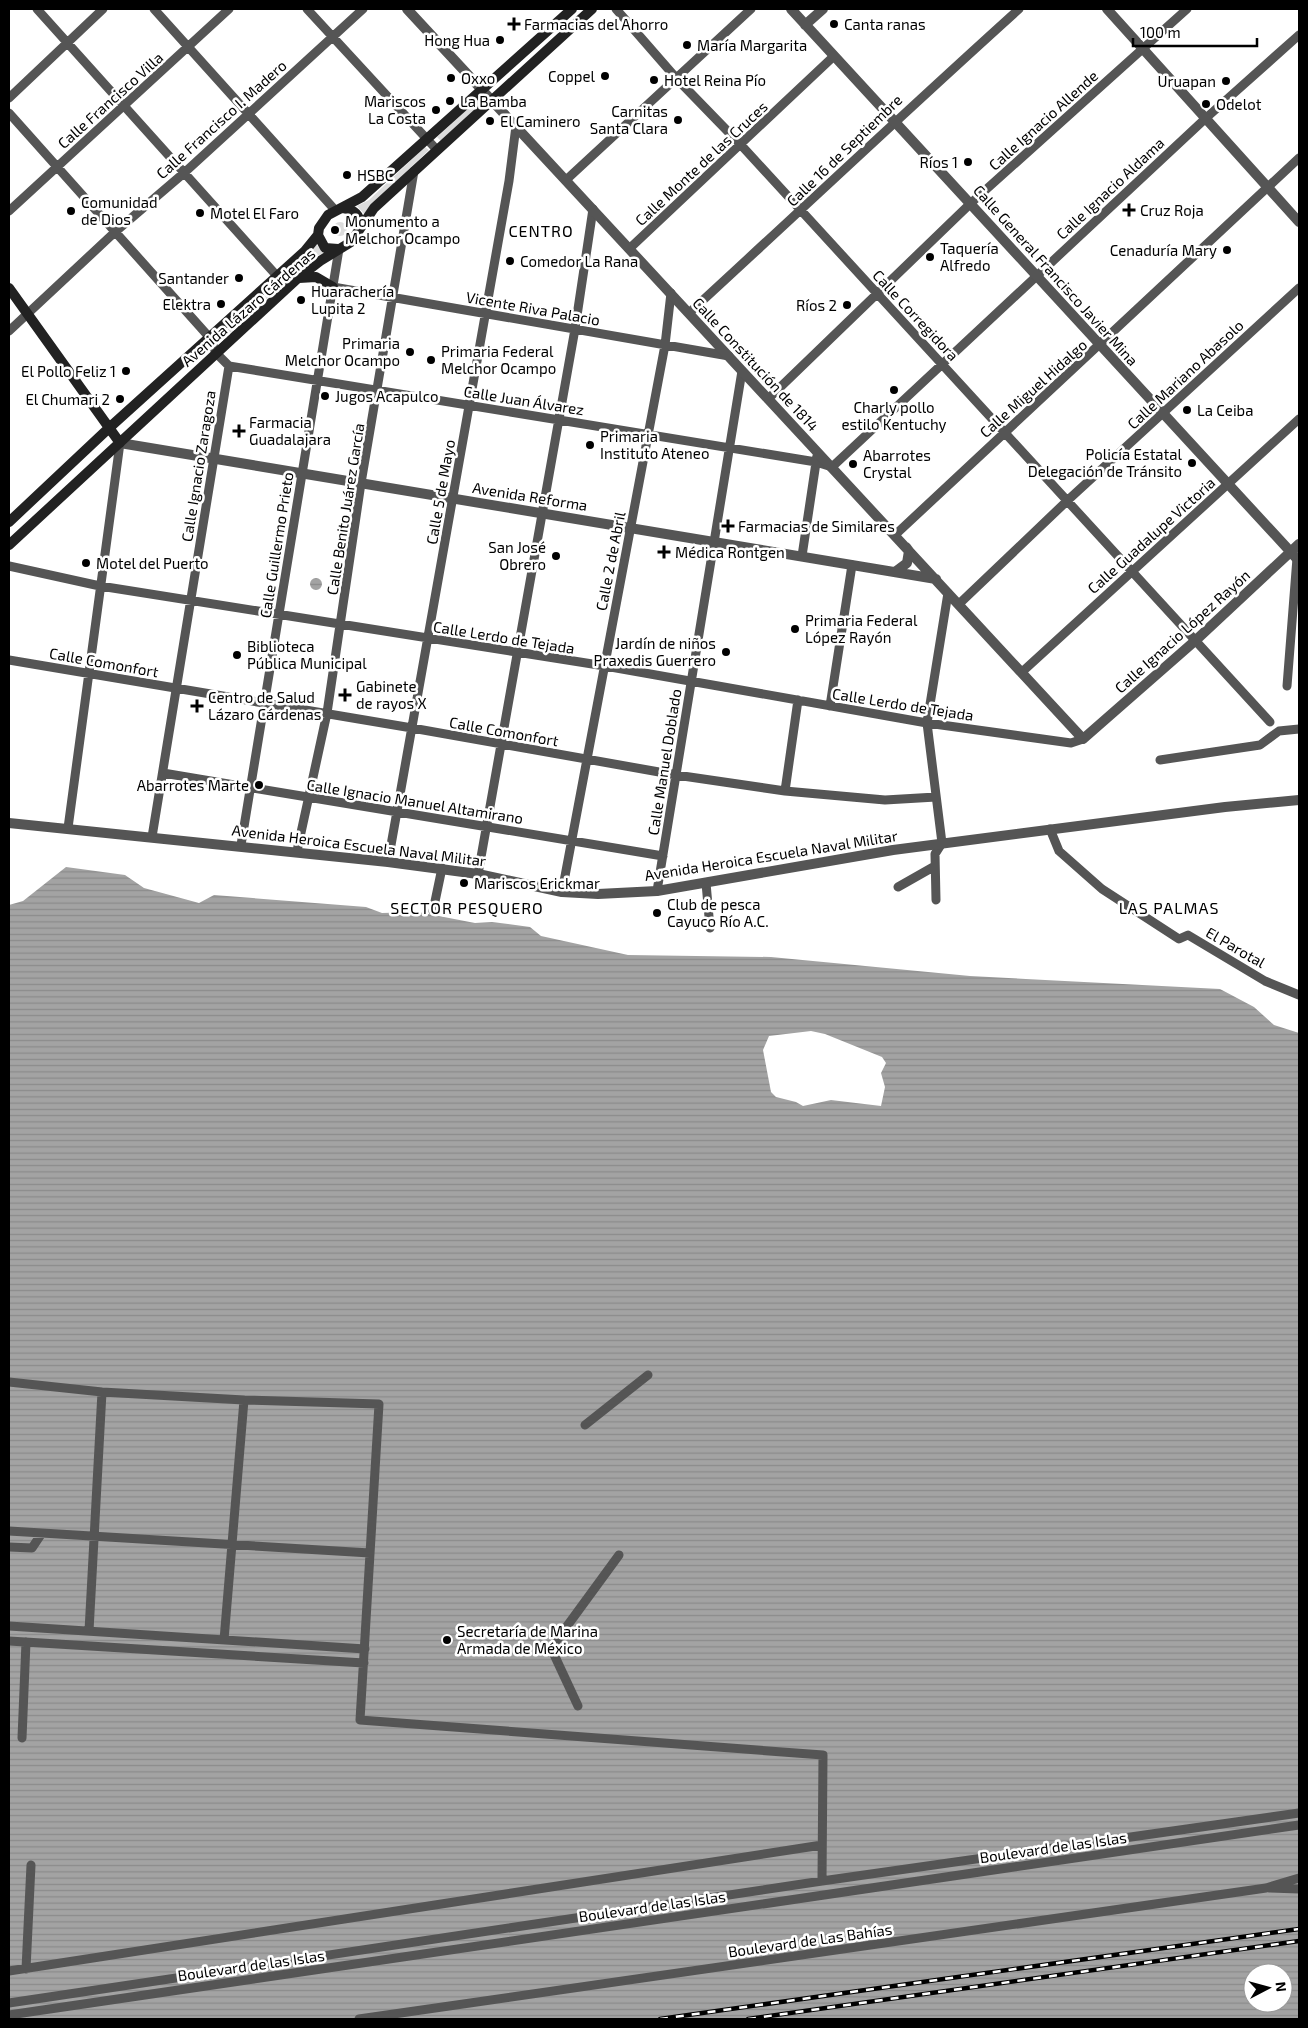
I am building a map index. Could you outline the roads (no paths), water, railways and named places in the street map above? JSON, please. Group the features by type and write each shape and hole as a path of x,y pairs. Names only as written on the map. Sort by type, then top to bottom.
{"main road":[{"name":"Avenida Lázaro Cárdenas","path":"9,522 109,428 305,251 318,235 323,222 339,209 362,197 428,140 572,9"},
{"name":"Avenida Lázaro Cárdenas","path":"9,545 298,278 350,242 374,208 491,99 592,9"},
{"path":"339,209 354,211 360,219 361,226"},
{"path":"318,235 325,248 339,249"},
{"path":"298,278 316,278 333,287"},
{"path":"9,288 120,442"}],"street":[{"path":"37,9 277,276"},
{"path":"9,98 103,9"},
{"path":"154,9 248,114 339,209"},
{"name":"Calle Francisco Villa","path":"9,210 229,9"},
{"path":"308,9 437,150"},
{"name":"Calle Francisco I. Madero","path":"9,331 115,232 184,173 363,9"},
{"name":"Calle Constitución de 1814","path":"407,9 1084,739"},
{"name":"Calle Corregidora","path":"616,9 677,79 741,145 1270,722"},
{"path":"566,180 677,79 750,9"},
{"name":"Calle General Francisco Javier Mina","path":"790,9 971,203 1227,485 1296,556"},
{"path":"805,25 823,9"},
{"name":"Calle 16 de Septiembre","path":"689,313 801,211 894,121 1019,9"},
{"path":"1107,9 1299,222"},
{"name":"Calle Ignacio Allende","path":"768,398 971,203 1187,9"},
{"name":"Calle Ignacio Aldama","path":"832,467 1206,118 1299,35"},
{"name":"Calle Monte de las Cruces","path":"629,248 834,56"},
{"path":"9,113 210,338 216,353 229,366"},
{"name":"Calle 5 de Mayo","path":"388,862 509,181 516,126"},
{"name":"Calle Miguel Hidalgo","path":"895,535 1299,158"},
{"name":"Calle Benito Juárez García","path":"297,851 307,797 327,713 362,483 414,171"},
{"path":"478,874 559,420 593,209"},
{"name":"Calle Guillermo Prieto","path":"241,845 339,249"},
{"name":"Vicente Riva Palacio","path":"333,287 729,356"},
{"name":"Calle Mariano Abasolo","path":"959,604 1068,500 1164,414 1299,288"},
{"name":"Calle 2 de Abril","path":"562,892 665,345 671,294"},
{"name":"Calle Juan Álvarez","path":"229,366 816,462 832,467"},
{"name":"Calle Ignacio Zaragoza","path":"152,837 229,366"},
{"name":"Calle Manuel Doblado","path":"657,891 742,371"},
{"name":"Calle Guadalupe Victoria","path":"1022,672 1299,419"},
{"path":"68,828 120,442"},
{"name":"Avenida Reforma","path":"120,442 936,579"},
{"path":"802,556 817,451"},
{"name":"Calle Ignacio López Rayón","path":"1084,739 1196,640 1296,556 1299,544"},
{"path":"895,572 907,562 909,557 909,551 904,545"},
{"path":"1287,686 1296,556"},
{"path":"830,706 852,564"},
{"name":"Calle Lerdo de Tejada","path":"9,566 100,586 604,666 927,723 1071,743 1084,739"},
{"path":"936,900 934,854 942,843 927,723 948,593"},
{"name":"Calle Comonfort","path":"9,660 327,713 501,746 676,775 785,791 886,800 936,797"},
{"path":"785,791 798,700"},
{"path":"1160,760 1260,745 1279,731 1299,729"},
{"name":"Calle Ignacio Manuel Altamirano","path":"162,773 663,856"},
{"name":"Avenida Heroica Escuela Naval Militar","path":"9,822 241,845 442,868 562,892 598,894 657,891 942,843 1299,800"},
{"name":"El Parotal","path":"1050,829 1059,851 1102,889 1128,907 1179,939 1188,935 1265,981 1299,995"},
{"path":"898,887 935,866"},
{"path":"433,911 442,868"},
{"path":"706,883 710,928"},
{"path":"584,1425 648,1374"},
{"path":"9,1382 102,1392 244,1400 379,1404 360,1720 823,1755 822,1881"},
{"path":"89,1631 102,1392"},
{"path":"224,1640 244,1400"},
{"path":"9,1530 370,1553"},
{"path":"9,1547 32,1548 42,1533"},
{"path":"578,1706 551,1648 619,1554"},
{"path":"9,1626 364,1649"},
{"path":"9,1641 364,1663"},
{"path":"22,1738 26,1642"},
{"name":"Boulevard de las Islas","path":"9,2003 822,1881 1299,1813"},
{"name":"Boulevard de las Islas","path":"9,2014 1299,1825"},
{"path":"9,1971 822,1845"},
{"path":"26,1968 31,1865"},
{"name":"Boulevard de Las Bahías","path":"359,2019 1266,1888 1299,1878"},
{"name":"Boulevard de Las Bahías","path":"1266,1888 1299,1889"}],"railway":[{"path":"660,2019 1299,1929"},
{"path":"748,2019 1299,1941"}],"place":[{"name":"Farmacias del Ahorro","path":"514,24"},
{"name":"Canta ranas","path":"834,24"},
{"name":"Hong Hua","path":"500,40"},
{"name":"María Margarita","path":"687,45"},
{"name":"Coppel","path":"605,76"},
{"name":"Oxxo","path":"451,78"},
{"name":"Hotel Reina Pío","path":"654,80"},
{"name":"Uruapan","path":"1226,81"},
{"name":"La Bamba","path":"450,101"},
{"name":"Odelot","path":"1206,104"},
{"name":"Mariscos La Costa","path":"436,110"},
{"name":"Carnitas Santa Clara","path":"678,120"},
{"name":"El Caminero","path":"490,121"},
{"name":"Ríos 1","path":"968,162"},
{"name":"HSBC","path":"347,175"},
{"name":"Cruz Roja","path":"1129,210"},
{"name":"Comunidad de Dios","path":"71,211"},
{"name":"Motel El Faro","path":"200,213"},
{"name":"Monumento a Melchor Ocampo","path":"335,230"},
{"name":"Cenaduría Mary","path":"1227,250"},
{"name":"Taquería Alfredo","path":"930,257"},
{"name":"Comedor La Rana","path":"510,261"},
{"name":"Santander","path":"239,278"},
{"name":"Huarachería Lupita 2","path":"301,300"},
{"name":"Elektra","path":"221,304"},
{"name":"Ríos 2","path":"847,305"},
{"name":"Primaria Melchor Ocampo","path":"410,352"},
{"name":"Primaria Federal Melchor Ocampo","path":"431,360"},
{"name":"El Pollo Feliz 1","path":"126,371"},
{"name":"Charly pollo estilo Kentuchy","path":"894,390"},
{"name":"Jugos Acapulco","path":"325,396"},
{"name":"El Chumari 2","path":"120,399"},
{"name":"La Ceiba","path":"1187,410"},
{"name":"Farmacia Guadalajara","path":"239,431"},
{"name":"Primaria Instituto Ateneo","path":"590,445"},
{"name":"Policía Estatal Delegación de Tránsito","path":"1192,463"},
{"name":"Abarrotes Crystal","path":"853,464"},
{"name":"Farmacias de Similares","path":"728,526"},
{"name":"Médica Rontgen","path":"664,552"},
{"name":"San José Obrero","path":"556,556"},
{"name":"Motel del Puerto","path":"86,563"},
{"name":"Primaria Federal López Rayón","path":"795,629"},
{"name":"Jardín de niños Praxedis Guerrero","path":"726,652"},
{"name":"Biblioteca Pública Municipal","path":"237,655"},
{"name":"Gabinete de rayos X","path":"345,695"},
{"name":"Centro de Salud Lázaro Cárdenas","path":"197,706"},
{"name":"Abarrotes Marte","path":"259,785"},
{"name":"Mariscos Erickmar","path":"464,883"},
{"name":"Club de pesca Cayuco Río A.C.","path":"657,913"},
{"name":"Secretaría de Marina Armada de México","path":"447,1640"}],"district":[{"name":"CENTRO","path":"541,230"},
{"name":"SECTOR PESQUERO","path":"467,907"},
{"name":"LAS PALMAS","path":"1169,907"}]}
